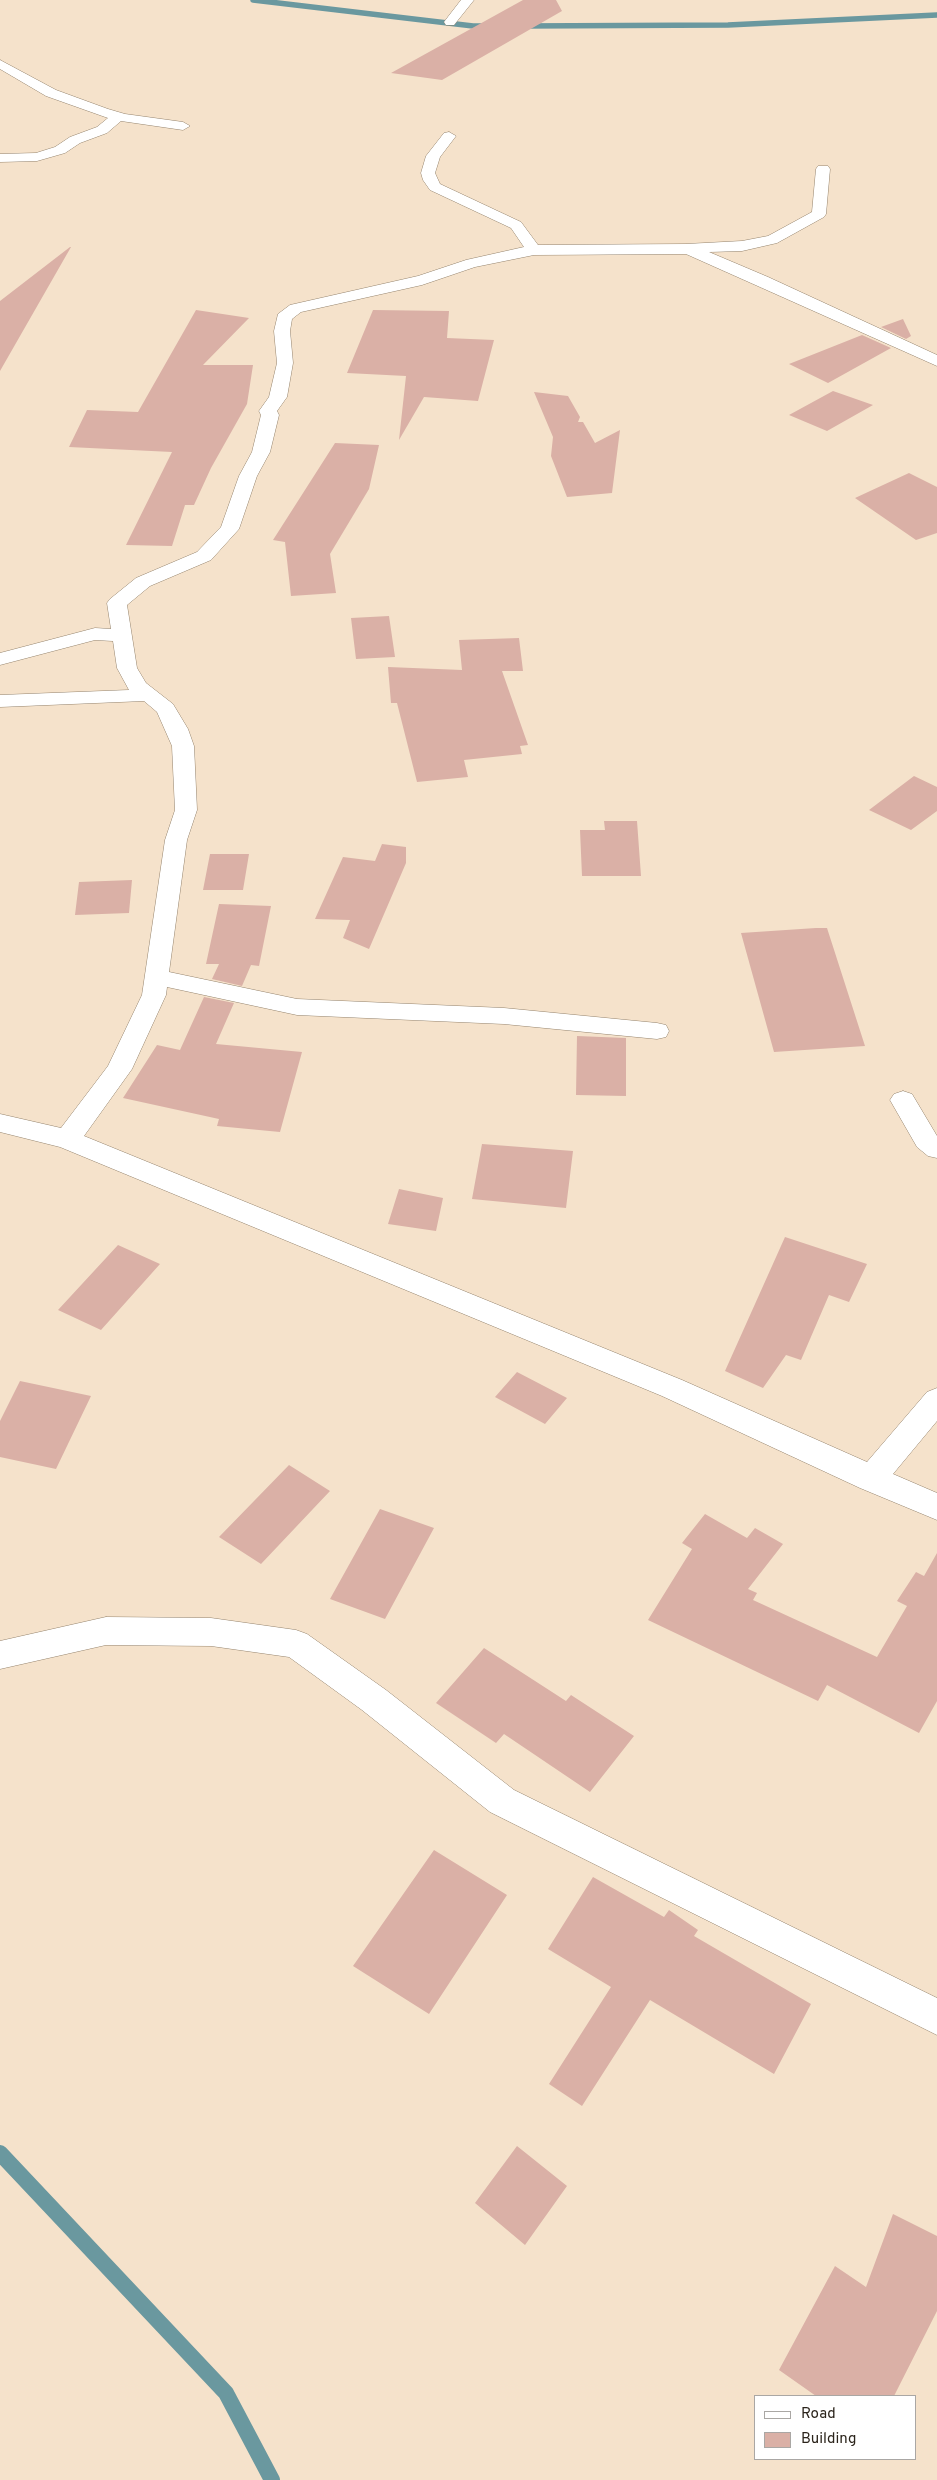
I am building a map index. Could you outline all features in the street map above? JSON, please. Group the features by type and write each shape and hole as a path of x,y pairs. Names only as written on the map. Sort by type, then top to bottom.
{"street":[{"path":"450,22 468,0"},
{"path":"0,64 52,93 119,116 183,126"},
{"path":"0,158 37,157 60,150 75,140 102,130 119,116"},
{"path":"449,136 433,156 428,173 435,187 516,225 534,250"},
{"path":"66,1139 119,1069 154,994 176,840 186,810 183,746 177,728 166,708 138,686 127,668 117,603 143,582 204,556 230,529 248,476 261,452 270,415 268,411 278,397 285,363 282,330 284,317 296,308 422,280 471,263 534,250 686,249 742,246 772,240 799,227 819,214 823,169"},
{"path":"686,249 762,280 937,362"},
{"path":"0,660 95,634 122,635"},
{"path":"0,701 149,695"},
{"path":"156,976 297,1007 504,1016 657,1031"},
{"path":"903,1100 926,1141 937,1149"},
{"path":"0,1123 66,1139 672,1388 937,1507"},
{"path":"872,1479 937,1400"},
{"path":"0,1655 106,1631 211,1632 296,1644 374,1700 502,1800 937,2017"}],"building":[{"path":"523,0 556,0 562,11 442,80 391,73"},
{"path":"71,247 0,371 0,301"},
{"path":"196,310 249,318 203,365 253,365 247,404 211,468 194,505 185,505 172,546 126,545 172,452 69,447 87,410 138,412"},
{"path":"373,310 449,311 447,338 494,340 478,401 424,397 399,440 406,376 347,373"},
{"path":"903,319 911,336 906,339 881,327"},
{"path":"862,335 891,348 828,383 789,364"},
{"path":"833,391 873,405 827,431 789,415"},
{"path":"534,392 568,396 580,417 578,422 583,422 595,443 620,430 612,493 567,497 551,456 553,437"},
{"path":"335,443 379,445 369,489 330,554 336,593 291,596 285,542 273,540"},
{"path":"909,473 937,487 937,533 916,540 855,498"},
{"path":"389,616 395,657 356,659 351,618"},
{"path":"519,638 523,671 502,671 528,745 520,746 522,754 464,760 468,777 417,782 397,703 391,703 388,667 462,670 459,640"},
{"path":"914,776 937,787 937,811 911,830 869,810"},
{"path":"604,821 637,821 641,876 582,876 580,830 605,830"},
{"path":"382,844 406,847 406,863 369,949 343,938 350,920 315,919 343,857 375,861"},
{"path":"210,854 249,854 243,890 203,890"},
{"path":"132,880 129,913 75,915 79,882"},
{"path":"219,904 271,906 259,966 251,965 242,986 212,979 219,964 206,964"},
{"path":"827,928 865,1046 774,1052 741,933"},
{"path":"204,997 234,1003 216,1044 302,1052 280,1132 217,1126 219,1119 123,1098 157,1045 180,1050"},
{"path":"577,1036 626,1038 626,1096 576,1095"},
{"path":"482,1144 573,1151 566,1208 472,1199"},
{"path":"399,1189 443,1198 436,1231 388,1224"},
{"path":"785,1237 867,1264 849,1302 829,1295 801,1360 786,1355 763,1388 725,1371"},
{"path":"118,1245 160,1264 101,1330 58,1310"},
{"path":"517,1372 567,1398 545,1424 495,1397"},
{"path":"20,1381 91,1396 56,1469 0,1457 0,1421"},
{"path":"289,1465 330,1491 261,1564 219,1537"},
{"path":"380,1509 434,1528 385,1619 330,1599"},
{"path":"705,1514 747,1538 755,1528 783,1544 748,1589 757,1593 753,1600 877,1657 907,1606 897,1601 916,1572 924,1576 937,1553 937,1701 919,1733 827,1685 818,1701 648,1620 692,1549 682,1543"},
{"path":"484,1648 566,1701 571,1695 634,1736 590,1792 504,1734 496,1743 436,1703"},
{"path":"434,1850 507,1895 429,2014 353,1966"},
{"path":"593,1877 664,1917 669,1910 698,1930 694,1936 811,2004 774,2074 650,2000 582,2106 549,2084 611,1987 548,1949"},
{"path":"517,2146 567,2186 525,2245 475,2203"},
{"path":"893,2214 937,2236 937,2311 895,2395 815,2395 779,2370 835,2266 866,2287"}],"waterway":[{"path":"253,0 473,26 490,26"},
{"path":"521,26 728,25 937,15"},
{"path":"0,2153 226,2393 272,2480"}]}
